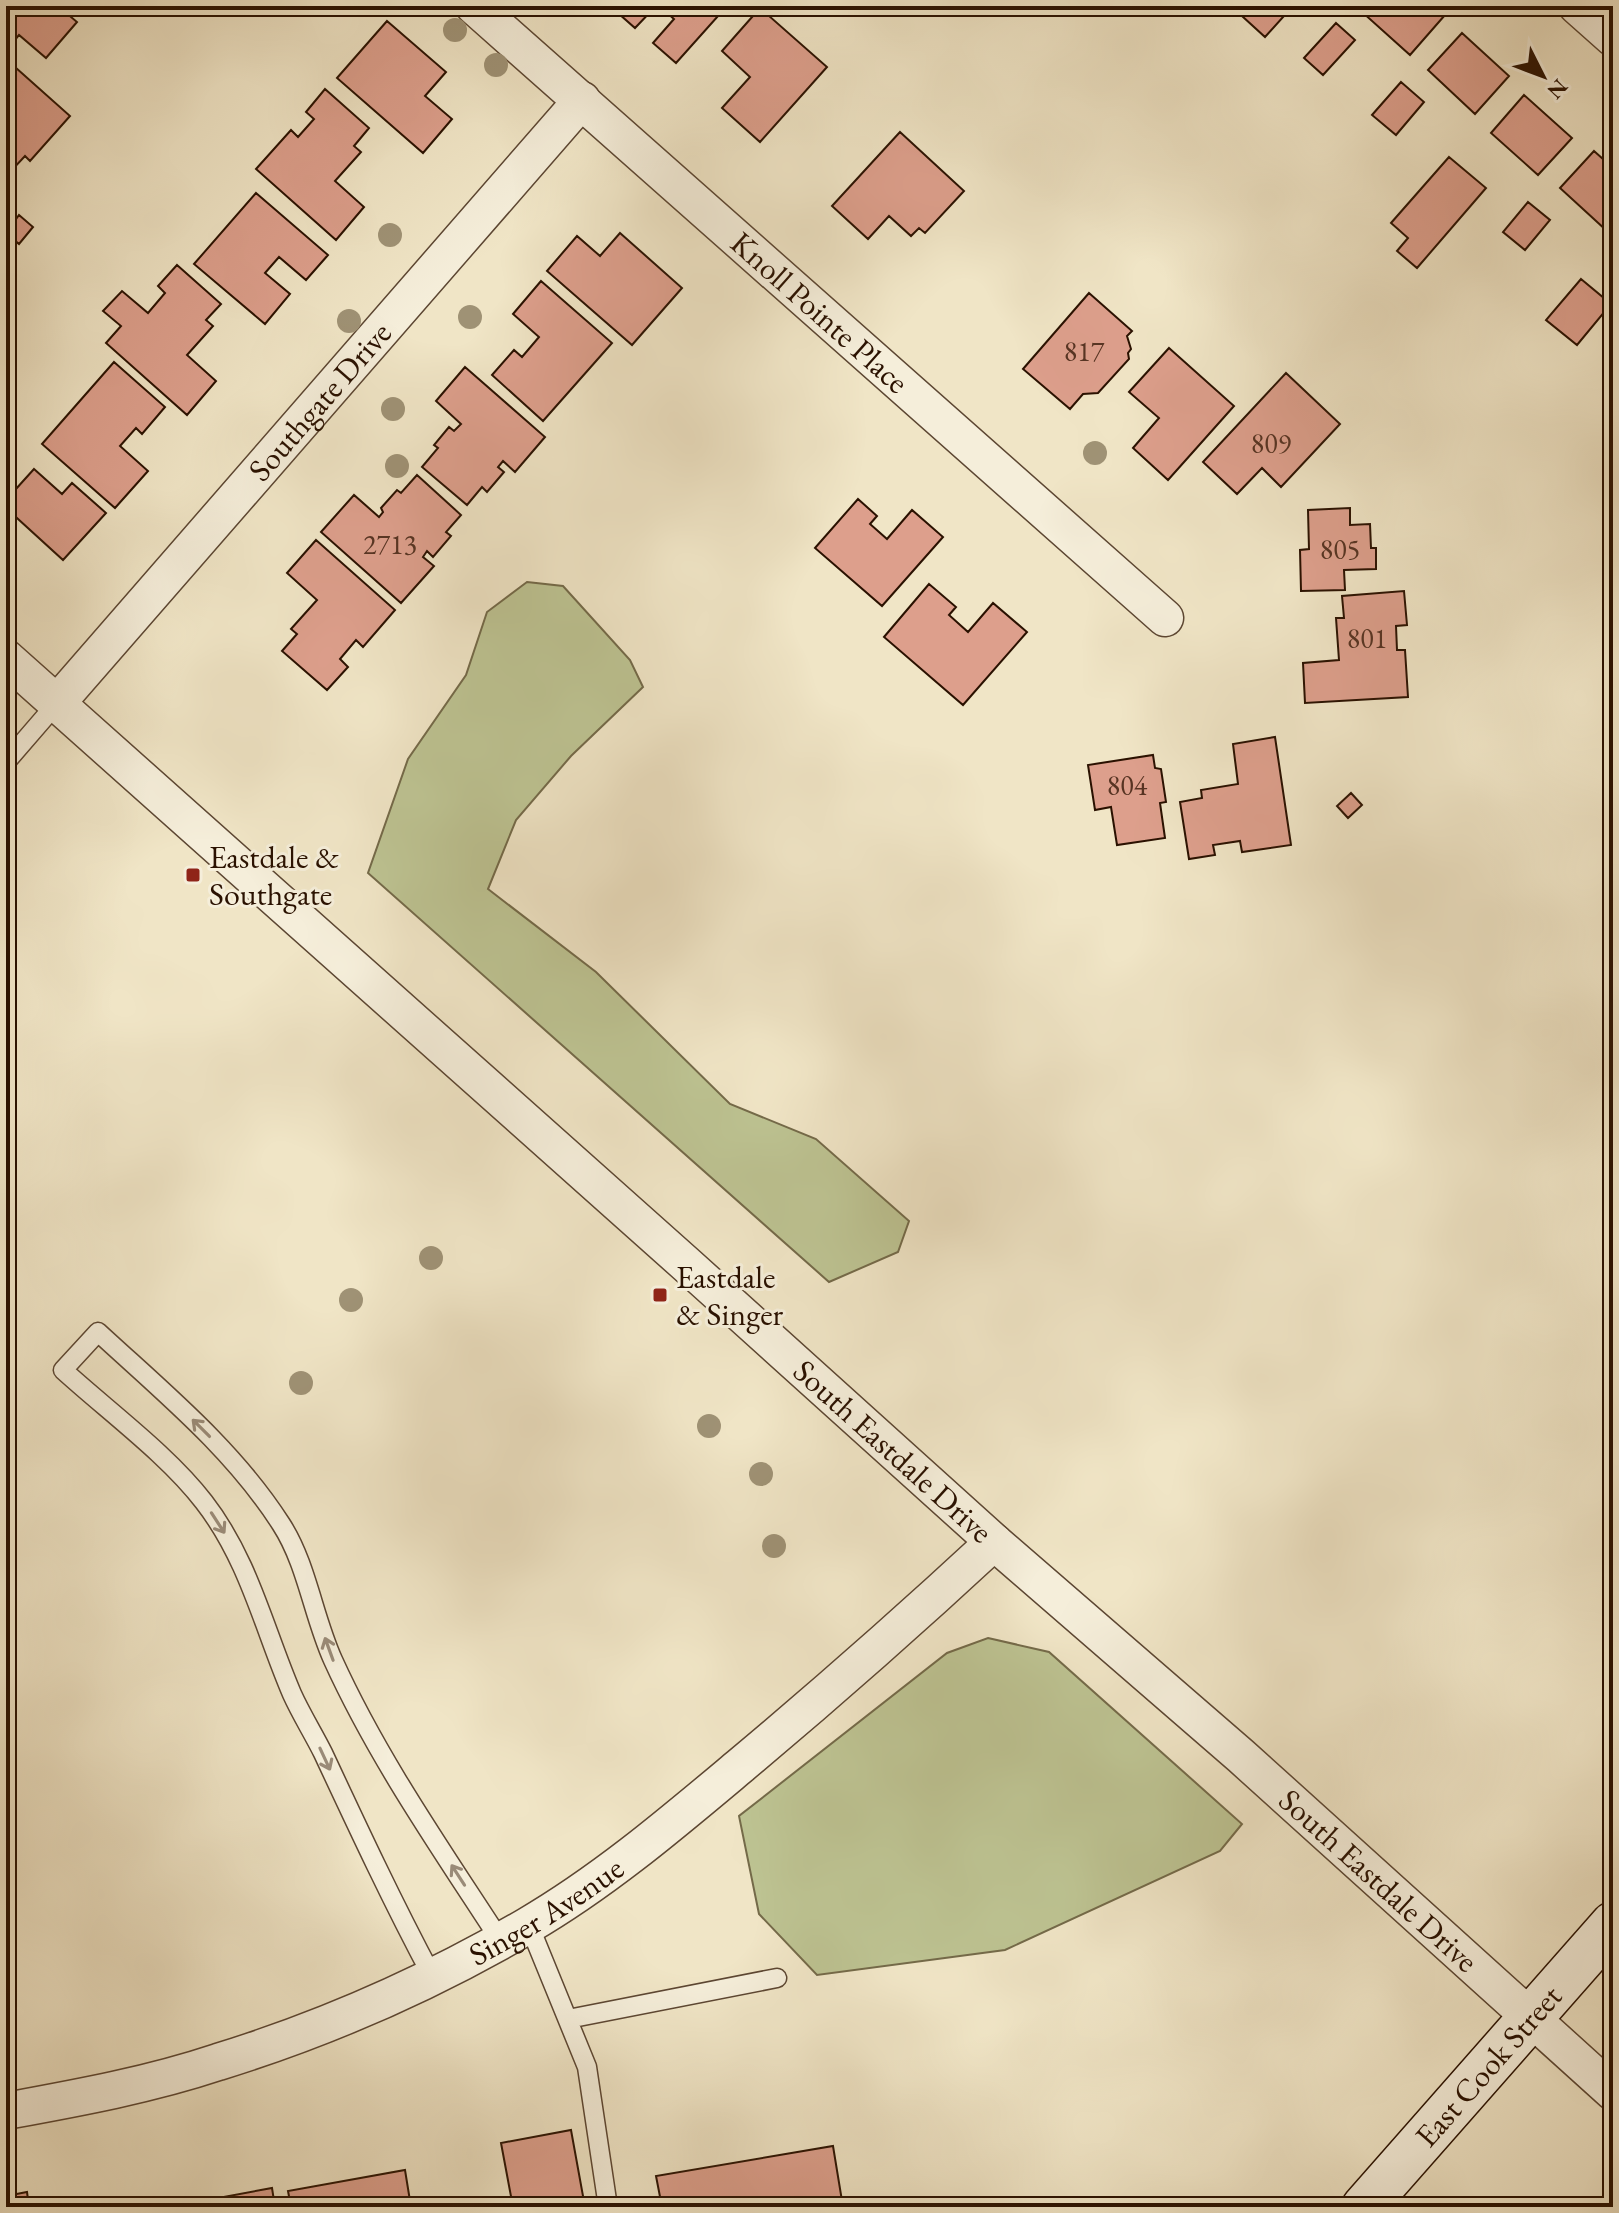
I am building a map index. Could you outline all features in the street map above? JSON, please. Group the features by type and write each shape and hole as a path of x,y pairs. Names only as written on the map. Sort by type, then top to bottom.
{"street":[{"name":"Knoll Pointe Place","path":"474,6 1165,618"},
{"path":"1577,6 1613,38"},
{"name":"Southgate Drive","path":"57,703 582,100"},
{"name":"South Eastdale Drive","path":"6,658 994,1542 1241,1756 1613,2092"},
{"name":"Singer Avenue","path":"6,2111 109,2092 217,2063 308,2030 432,1976 515,1933 651,1841 798,1718 994,1542"},
{"name":"East Cook Street","path":"1364,2207 1613,1924"}],"lane":[{"path":"6,762 57,703"},
{"path":"432,1976 388,1895 293,1695 253,1588 230,1541 204,1502 172,1468 63,1370 98,1332 238,1465 283,1526 332,1658 387,1766 515,1933 568,2019 587,2067 608,2207"},
{"path":"568,2019 777,1978"}],"green space":[{"path":"527,582 563,586 630,660 643,687 571,756 516,820 488,889 596,972 730,1104 816,1139 909,1221 898,1252 829,1282 368,873 408,759 466,675 487,612"},
{"path":"988,1638 1049,1652 1242,1824 1220,1851 1005,1950 817,1975 759,1914 739,1816 947,1653"}],"building":[{"path":"6,6 58,6 77,22 46,58 19,35 14,41 6,34"},
{"path":"610,6 656,6 635,28"},
{"path":"659,6 727,6 676,63 653,43 674,19"},
{"path":"1231,6 1293,6 1265,37"},
{"path":"1367,6 1435,6 1445,15 1410,55 1362,12"},
{"path":"760,8 827,67 760,142 722,108 750,77 722,51"},
{"path":"387,21 446,72 425,96 452,119 423,153 337,78"},
{"path":"1336,23 1355,40 1323,75 1304,58"},
{"path":"1462,33 1509,76 1475,114 1428,70"},
{"path":"6,59 70,116 30,161 25,156 12,170 6,165"},
{"path":"1401,82 1424,102 1396,135 1372,115"},
{"path":"325,89 369,128 354,146 361,152 335,181 364,207 336,240 256,169 291,130 298,137 314,119 306,112"},
{"path":"1524,95 1572,138 1538,175 1491,133"},
{"path":"900,132 964,191 925,233 919,228 911,236 889,216 868,239 832,206"},
{"path":"1594,151 1613,168 1613,224 1607,231 1560,188"},
{"path":"1449,157 1486,188 1417,268 1397,251 1408,238 1391,223"},
{"path":"256,193 328,255 306,280 279,257 265,273 290,294 265,324 194,264"},
{"path":"1528,202 1550,220 1525,250 1503,232"},
{"path":"19,215 33,227 19,244 6,233"},
{"path":"620,233 682,288 632,345 547,271 577,236 600,256"},
{"path":"177,265 221,304 206,320 213,326 187,355 216,381 187,415 106,343 121,326 103,311 122,291 148,313 165,293 158,286"},
{"path":"1581,279 1611,304 1577,345 1546,320"},
{"path":"541,281 612,343 543,421 492,375 514,350 522,357 539,337 513,314"},
{"path":"1089,293 1132,331 1127,336 1131,349 1129,359 1098,393 1083,394 1070,409 1023,369"},
{"path":"1169,348 1234,406 1168,480 1133,448 1159,418 1129,392"},
{"path":"114,362 165,407 142,434 136,428 120,446 148,471 115,508 42,444"},
{"path":"465,367 545,437 515,472 503,461 498,467 504,472 487,492 482,487 467,505 422,467 438,448 434,445 449,427 454,431 461,424 436,401"},
{"path":"1286,373 1340,424 1281,487 1262,468 1237,494 1203,462"},
{"path":"34,469 62,494 72,483 106,513 63,560 6,508 6,500"},
{"path":"417,475 461,515 446,532 451,536 433,557 427,551 423,557 434,566 401,603 321,532 354,495 379,517 383,512 381,508 397,490 401,493"},
{"path":"858,499 877,516 870,524 887,539 912,510 943,537 882,606 815,548"},
{"path":"1350,508 1350,525 1370,524 1371,548 1376,548 1376,569 1344,570 1345,590 1301,591 1300,550 1309,549 1308,510"},
{"path":"316,540 395,610 363,647 356,640 340,659 348,667 327,690 282,651 297,634 291,629 317,600 287,573"},
{"path":"929,584 956,607 949,615 968,632 993,603 1027,632 963,705 884,637"},
{"path":"1404,591 1407,625 1396,626 1397,650 1405,650 1408,697 1305,703 1303,663 1339,660 1336,618 1344,618 1342,596"},
{"path":"1275,737 1291,845 1242,852 1240,841 1213,845 1215,855 1189,859 1180,802 1202,798 1201,790 1238,784 1233,744"},
{"path":"1153,755 1155,768 1161,769 1166,802 1160,803 1165,838 1117,845 1111,807 1095,810 1088,765"},
{"path":"1351,793 1362,805 1348,818 1337,806"},
{"path":"571,2130 585,2207 513,2207 501,2143"},
{"path":"833,2146 843,2207 662,2207 656,2176"},
{"path":"405,2170 411,2207 291,2207 288,2191"},
{"path":"272,2188 275,2207 180,2207 180,2205"},
{"path":"27,2192 29,2207 6,2207 6,2196"}],"place":[{"name":"Eastdale & Southgate","path":"193,875"},
{"name":"Eastdale & Singer","path":"660,1295"}]}
